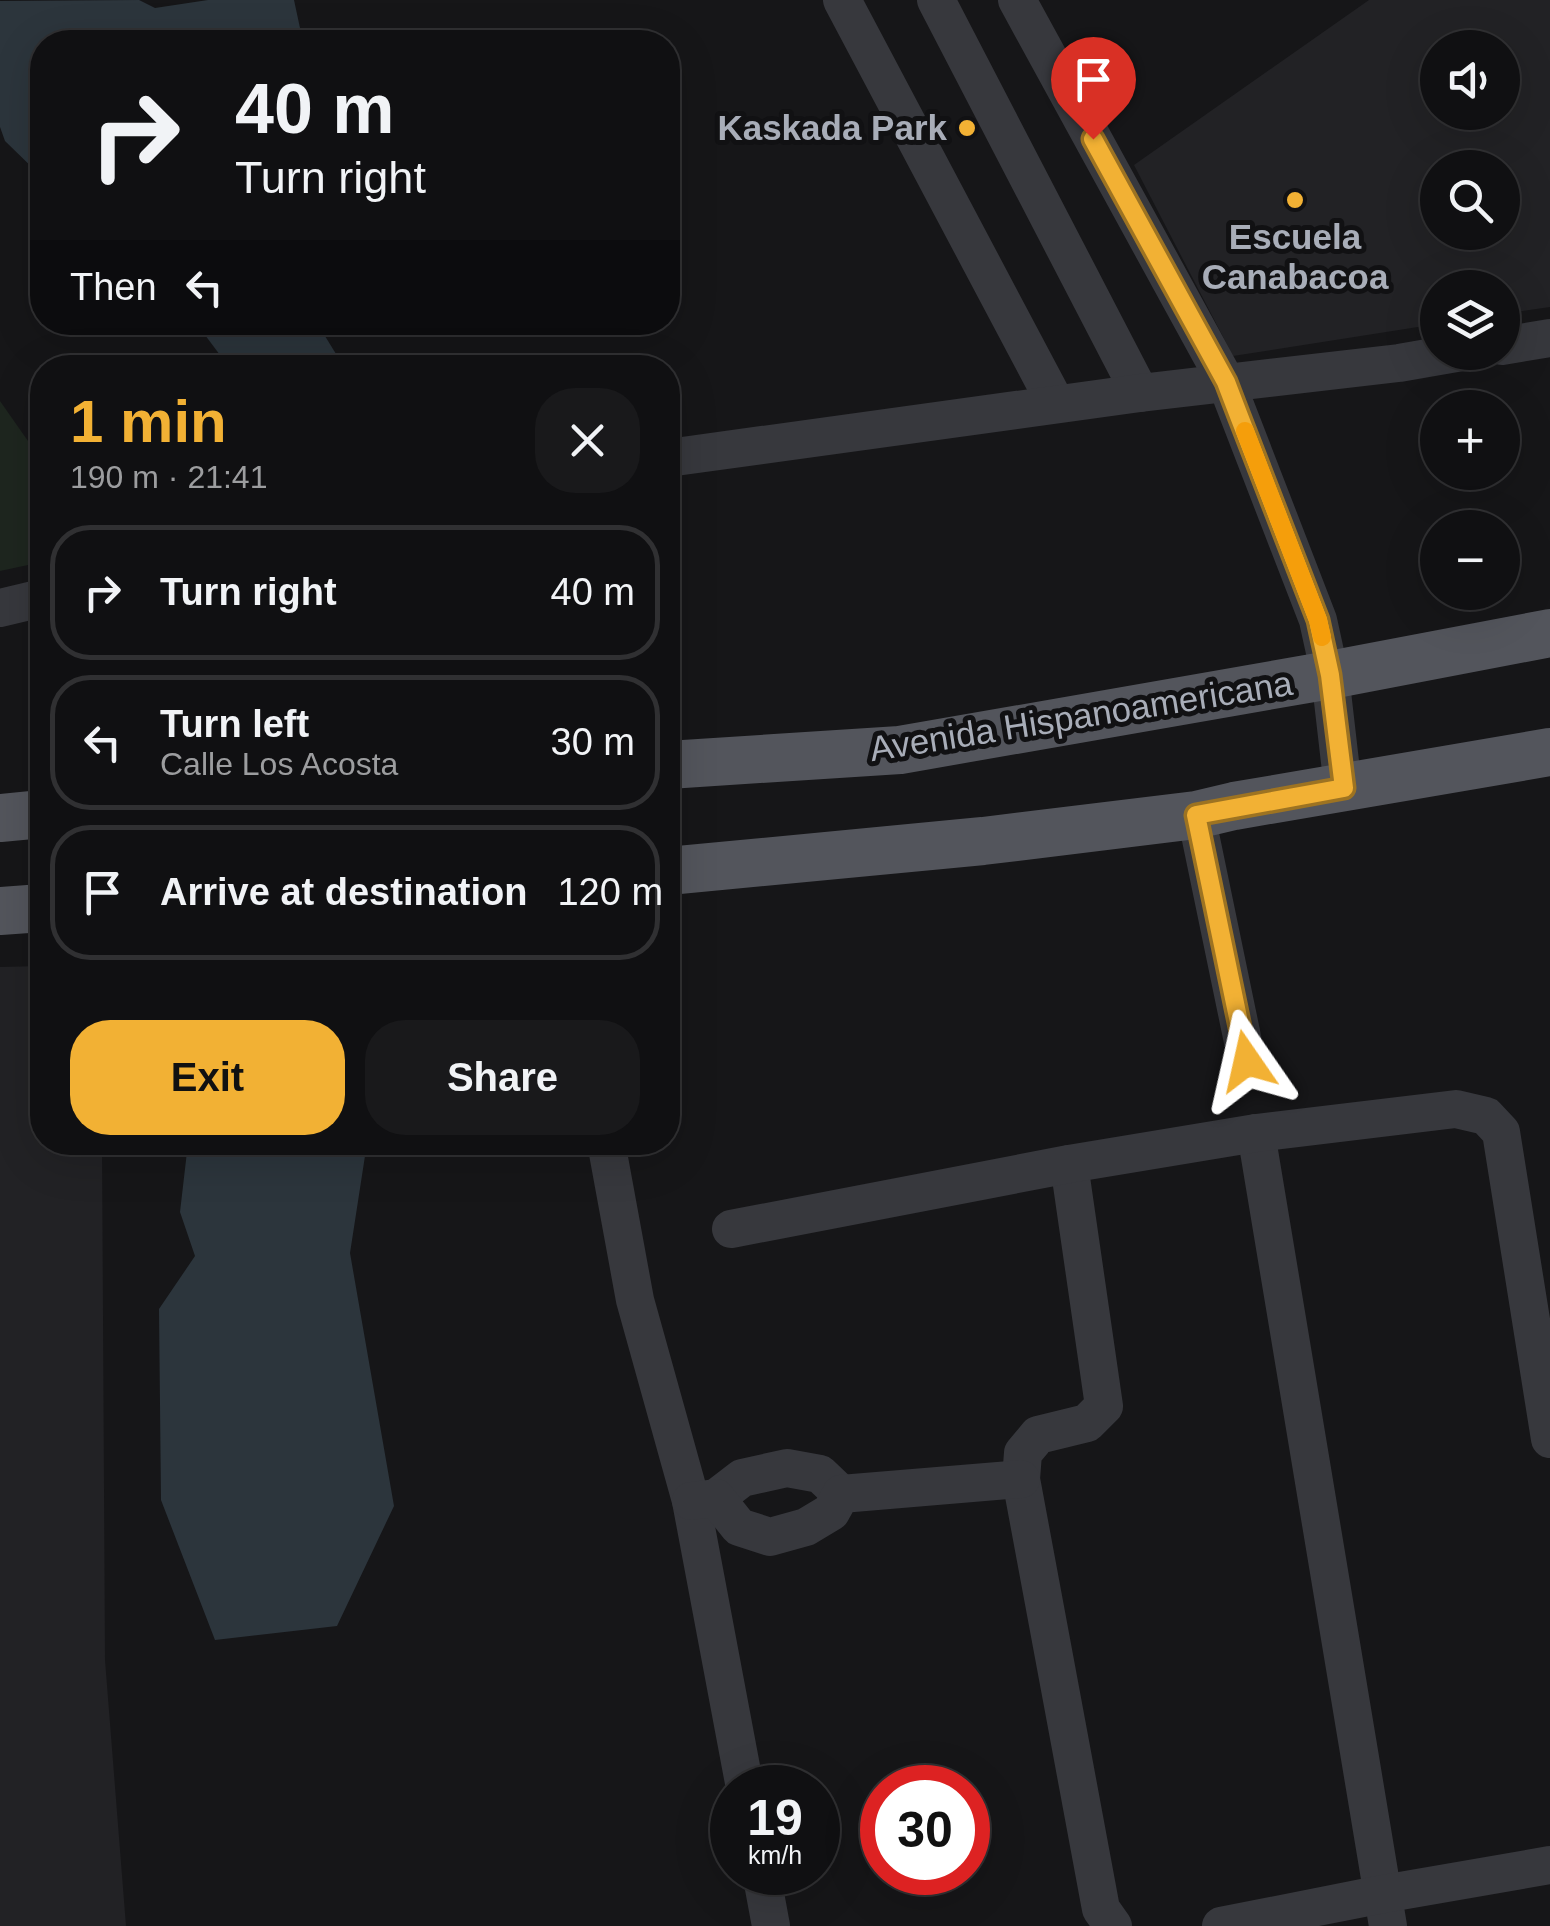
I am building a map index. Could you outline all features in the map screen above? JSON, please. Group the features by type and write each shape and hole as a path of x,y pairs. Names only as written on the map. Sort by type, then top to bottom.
{"main road":[{"name":"Avenida Hispanoamericana","path":"680,764 900,750 1550,633"},
{"path":"680,870 965,843 1196,815 1550,752"},
{"path":"0,818 30,815"},
{"path":"0,911 30,909"}],"street":[{"path":"842,0 1056,404"},
{"path":"936,0 1140,393"},
{"path":"1017,0 1226,382 1318,620 1330,675 1344,788"},
{"path":"1520,343 1550,338"},
{"path":"680,456 1056,404 1420,359"},
{"path":"0,608 30,601"},
{"path":"1196,815 1247,1061"},
{"path":"731,1228 1256,1133 1456,1109 1486,1116 1501,1132 1550,1440"},
{"path":"1256,1133 1385,1910"},
{"path":"608,1155 635,1300 703,1500 742,1765"},
{"path":"1069,1164 1104,1406 1087,1423 1038,1435 1022,1453 1020,1479 1102,1909 1114,1926"},
{"path":"703,1500 742,1478 787,1468 820,1474 841,1494 1020,1479"},
{"path":"703,1500 738,1526 770,1536 806,1527 831,1512 841,1494"},
{"path":"1220,1926 1385,1910 1550,1866"},
{"path":"766,1895 772,1926"}],"shaded area":[{"path":"139,0 155,8 208,0 294,0 300,30 30,30 30,165 5,141 0,127 0,1"},
{"name":"Escuela Canabacoa","path":"1369,0 1550,0 1550,307 1520,311 1520,270 1420,270 1420,327 1233,356 1134,165"},
{"path":"205,335 324,335 337,355 220,355"},
{"path":"0,401 30,444 30,565 0,571"},
{"path":"30,966 30,1155 102,1155 105,1660 126,1926 0,1926 0,967"},
{"path":"187,1155 365,1155 350,1253 394,1506 337,1626 215,1640 161,1500 159,1309 195,1256 180,1212"}],"slow traffic":[{"path":"1245,431 1322,637"}],"place":[{"name":"Kaskada Park","path":"967,128"},
{"name":"Escuela Canabacoa","path":"1295,200"}],"route":[{"path":"1093,139 1226,382 1318,620 1330,675 1344,788 1196,815 1247,1061"}]}
